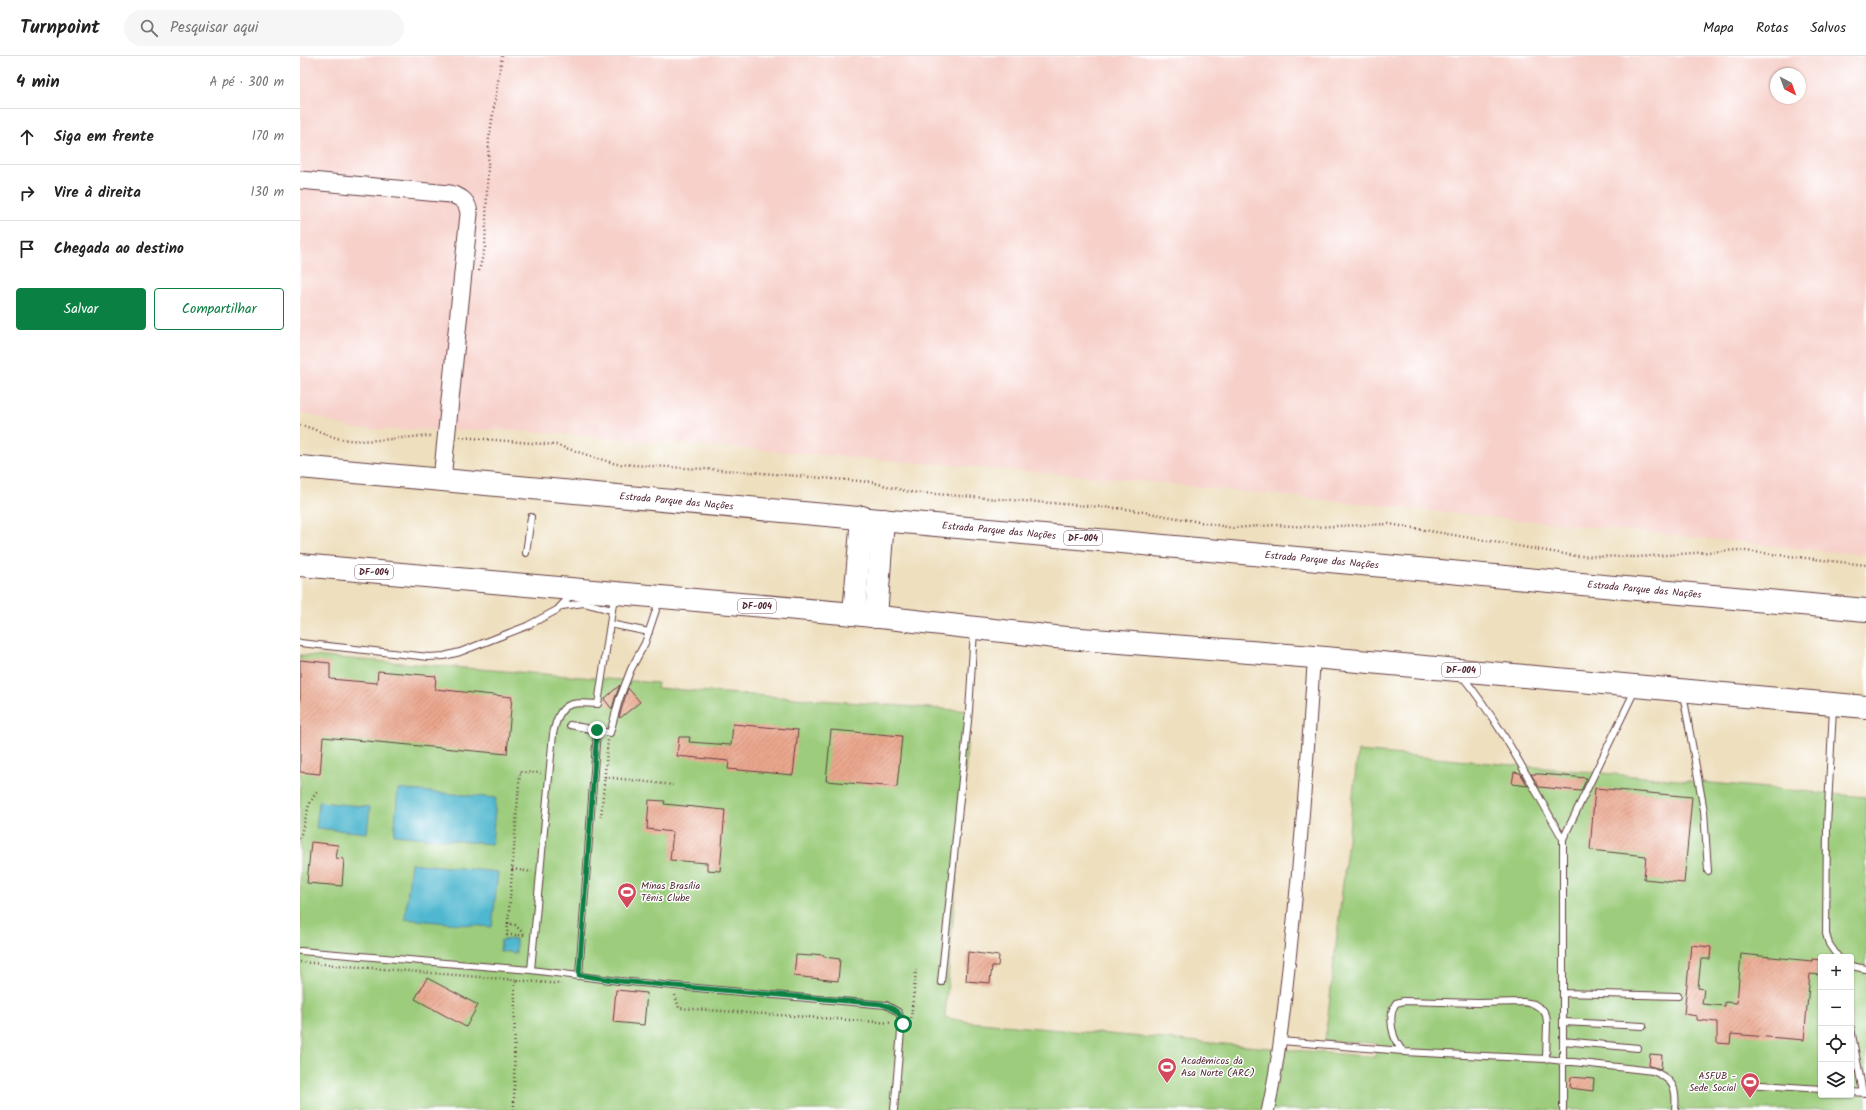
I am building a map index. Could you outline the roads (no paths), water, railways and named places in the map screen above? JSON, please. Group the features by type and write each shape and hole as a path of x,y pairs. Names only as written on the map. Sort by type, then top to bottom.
{"highway":[{"name":"Estrada Parque das Nações","path":"300,467 873,518 1866,610"},
{"path":"854,614 873,518"},
{"path":"873,518 876,617"},
{"name":"DF-004","path":"300,565 568,598 613,602 660,598 854,614 1055,637 1314,657 1682,689 1866,707"}],"street":[{"path":"300,180 432,191 458,196 469,206 462,289 442,479"},
{"path":"1268,1110 1277,1069 1281,1041 1308,750 1314,657"}],"lane":[{"path":"526,554 531,517"},
{"path":"300,642 429,657 444,656 466,650 527,626 551,614 568,598"},
{"path":"570,725 597,730 608,734 612,730 619,700 631,669 645,643 660,598"},
{"path":"531,970 549,773 556,717 564,708 575,702 598,704 613,602"},
{"path":"610,624 649,632"},
{"path":"941,982 969,711 974,628"},
{"path":"1457,670 1487,708 1563,839"},
{"path":"1563,1110 1563,839 1637,685"},
{"path":"1682,689 1704,811 1708,871"},
{"path":"1833,704 1827,827 1826,934 1829,944 1836,954"},
{"path":"579,975 597,730"},
{"path":"300,951 531,970 655,985 881,1004 892,1008 901,1016 903,1024 894,1110"},
{"path":"1854,967 1866,969"},
{"path":"1563,993 1678,996"},
{"path":"1404,1052 1399,1047 1393,1032 1392,1010 1396,1003 1524,1002 1534,1004 1543,1010 1546,1015 1548,1022 1546,1059"},
{"path":"1563,1022 1643,1026"},
{"path":"1281,1041 1404,1052 1546,1059 1653,1071 1664,1075 1675,1088 1677,1095 1676,1110"},
{"path":"1563,1041 1638,1048"},
{"path":"1854,1043 1865,1093 1854,1092"},
{"path":"1746,1084 1818,1089"}],"water":[{"path":"398,789 496,798 492,844 394,835"},
{"path":"319,802 370,807 367,833 316,828"},
{"path":"411,863 498,872 492,927 405,919"},
{"path":"516,939 516,953 500,951 501,940"}],"place":[{"name":"Minas Brasília Tênis Clube","path":"627,909"},
{"name":"Acadêmicos da Asa Norte (ARC)","path":"1167,1084"},
{"name":"ASFUB - Sede Social","path":"1750,1099"}]}
